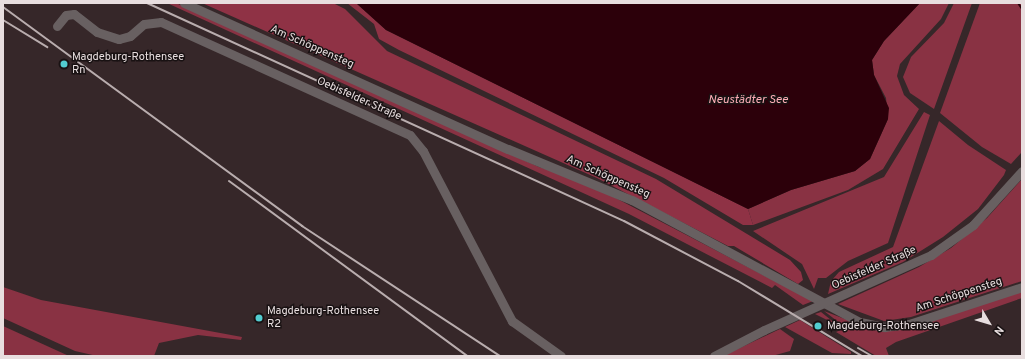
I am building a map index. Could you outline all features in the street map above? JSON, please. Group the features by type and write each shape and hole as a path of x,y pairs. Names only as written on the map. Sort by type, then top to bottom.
{"street":[{"name":"Am Schöppensteg","path":"184,3 508,149 632,200 860,322 884,327 909,324 1022,287"},
{"name":"Oebisfelder Straße","path":"57,26 66,15 74,14 97,32 119,39 130,36 146,23 160,22 410,135 423,151 512,321 561,356"},
{"name":"Oebisfelder Straße","path":"714,356 764,330 916,264 946,245 980,217 1022,171"}],"shaded area":[{"path":"167,3 176,3 539,167 581,180 813,301 803,305 775,285 772,288 629,214"},
{"path":"202,3 333,3 345,9 387,51 656,179 790,260 801,272 803,280 798,284 734,246 728,246 597,178"},
{"path":"347,3 356,3 386,30 748,209 753,225 743,225 664,178 399,50 379,39 374,24"},
{"path":"920,3 949,3 941,19 900,64 897,76 904,95 919,109 883,169 848,190 753,225 748,209 791,190 855,171 870,159 888,119 886,98 874,75 872,60 884,41"},
{"path":"954,3 972,3 934,109 910,93 903,77 911,57 944,23"},
{"path":"980,3 1022,3 1022,152 1011,164 982,147 940,113"},
{"path":"924,112 930,115 888,243 848,261 826,278 818,278 814,289 802,264 753,231 884,177"},
{"path":"939,121 968,145 1006,170 1004,175 978,209 943,237 903,262 828,294 831,281 839,272 893,247"},
{"path":"1022,179 1022,281 911,317 884,321 838,304 919,267 951,248 987,218"},
{"path":"3,287 41,300 242,337 241,340 198,335 159,343 154,356 97,356 75,351 3,318"},
{"path":"1022,291 1022,298 896,342 886,348 889,356 876,356 836,332 850,326 841,324 824,311 871,329 904,330"},
{"path":"821,312 836,324 837,325 815,314"},
{"path":"800,320 851,352 851,354 832,353 785,327"},
{"path":"3,326 69,356 3,356"},
{"path":"780,329 794,339 790,351 772,356 723,356"}],"water":[{"name":"Neustädter See","path":"356,3 920,3 884,41 872,60 874,75 889,108 888,119 870,159 855,171 791,190 748,209 386,30"}],"waterway":[{"path":"1018,3 1022,9"}],"railway":[{"path":"147,3 624,221 738,281 862,356"},
{"path":"3,7 302,226 500,356"},
{"path":"3,20 47,47"},
{"path":"229,181 467,356"},
{"path":"858,348 872,356"}],"place":[{"name":"Magdeburg-Rothensee Rn","path":"64,64"},
{"name":"Magdeburg-Rothensee R2","path":"259,318"},
{"name":"Magdeburg-Rothensee","path":"818,326"}]}
